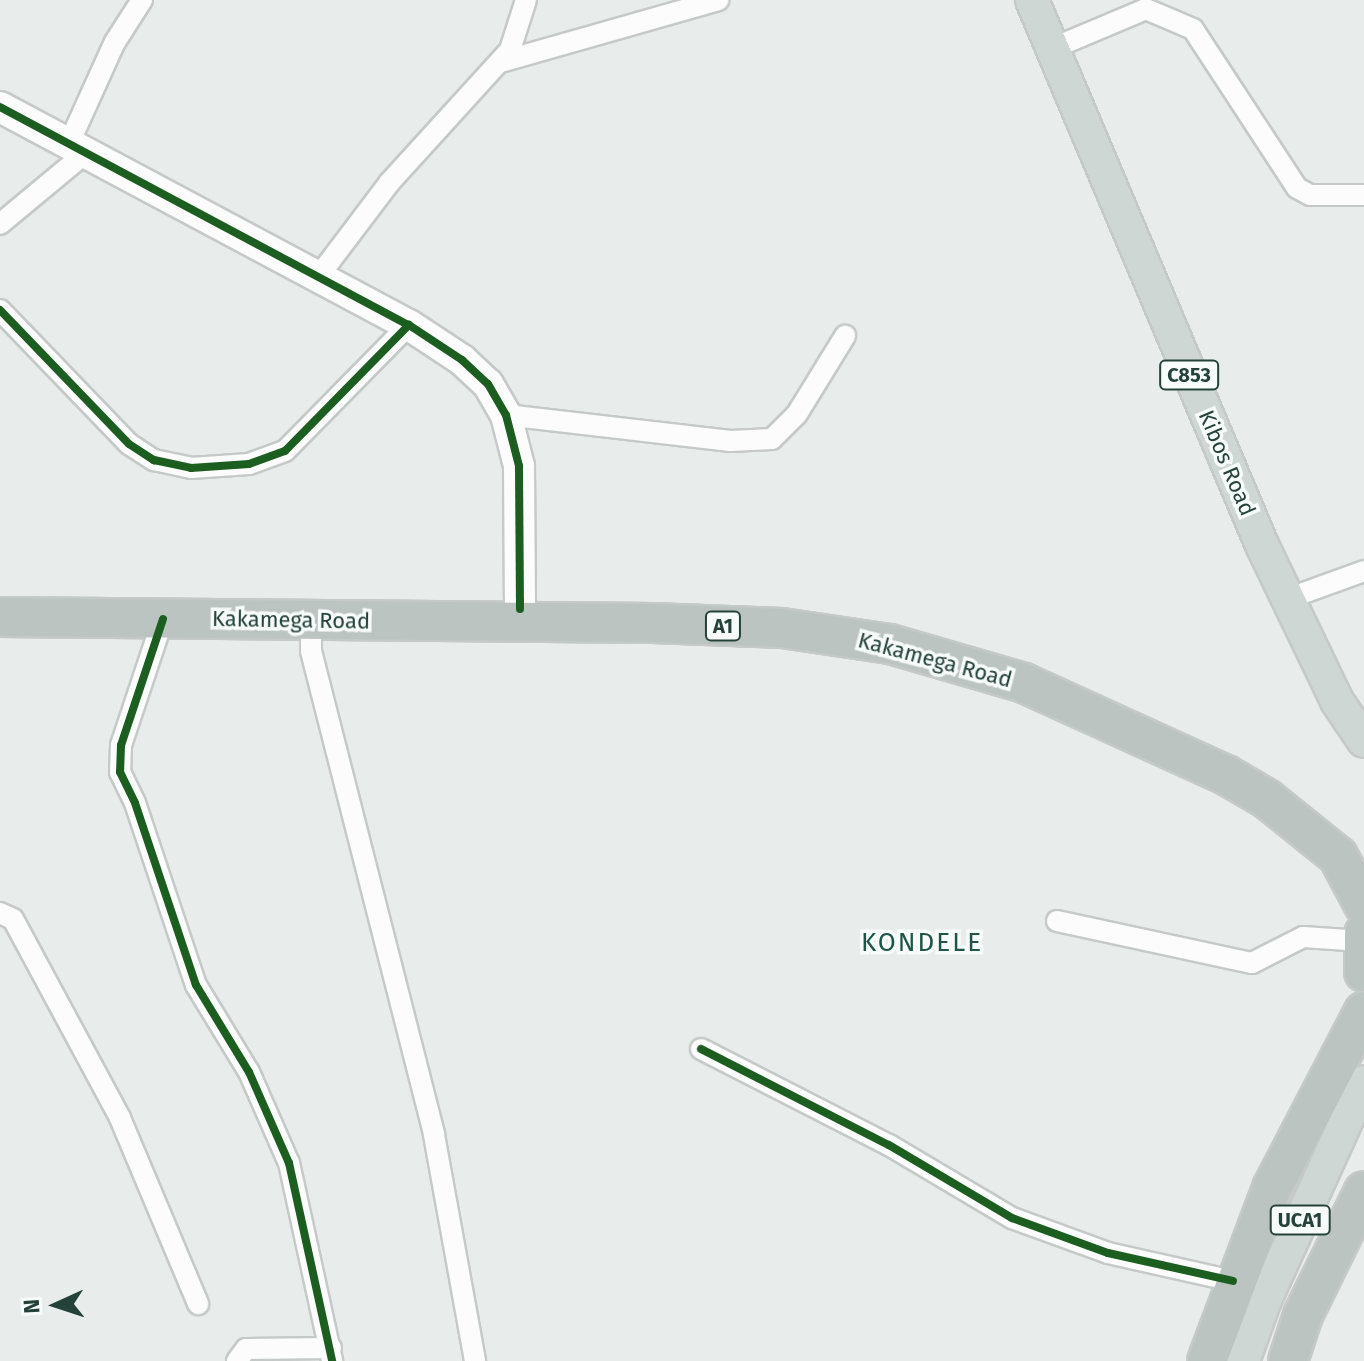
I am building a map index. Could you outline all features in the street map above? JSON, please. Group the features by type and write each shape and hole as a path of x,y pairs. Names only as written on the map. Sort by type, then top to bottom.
{"highway":[{"name":"Kakamega Road","path":"0,604 520,609 783,620 889,634 977,658 1098,702 1227,766 1364,844"},
{"name":"Kakamega Road","path":"0,617 782,628 890,644 1024,683 1226,775 1267,799 1338,856 1364,938"},
{"path":"1207,1361 1233,1281 1297,1133 1364,1011"},
{"path":"1288,1361 1303,1315 1364,1191"}],"main road":[{"name":"Kibos Road","path":"1032,0 1287,599 1337,701 1364,741"},
{"name":"UCA1","path":"1243,1361 1265,1300 1364,1082"},
{"name":"UCA1","path":"1256,1361 1279,1294 1364,1115"}],"street":[{"path":"0,224 79,146 115,42 142,0"},
{"path":"318,277 389,183 501,62 515,41 526,0"},
{"path":"501,62 718,0"},
{"path":"1051,49 1141,10 1180,23 1204,41 1297,188 1310,195 1364,195"},
{"path":"0,107 79,146 409,325 462,360 488,384 506,415 519,466 520,609"},
{"path":"0,310 129,444 154,460 191,468 249,464 285,451 409,325"},
{"path":"506,415 731,441 772,439 797,414 845,336"},
{"path":"1287,599 1364,571"},
{"path":"163,619 121,745 120,772 135,803 196,985 249,1072 289,1163 331,1354 246,1349 237,1361"},
{"path":"311,621 311,651 434,1135 475,1361"},
{"path":"0,913 13,919 120,1118 198,1304"},
{"path":"1057,921 1252,963 1303,937 1364,938"},
{"path":"701,1049 889,1145 1012,1218 1108,1253 1233,1281"}],"cycle path":[{"path":"0,107 409,325 462,360 488,384 506,415 519,466 520,609"},
{"path":"0,310 129,444 154,460 191,468 249,464 285,451 409,325"},
{"path":"163,619 121,745 120,772 135,803 196,985 249,1072 289,1163 332,1361"},
{"path":"701,1049 889,1145 1012,1218 1108,1253 1233,1281"}],"district":[{"name":"KONDELE","path":"922,943"}]}
